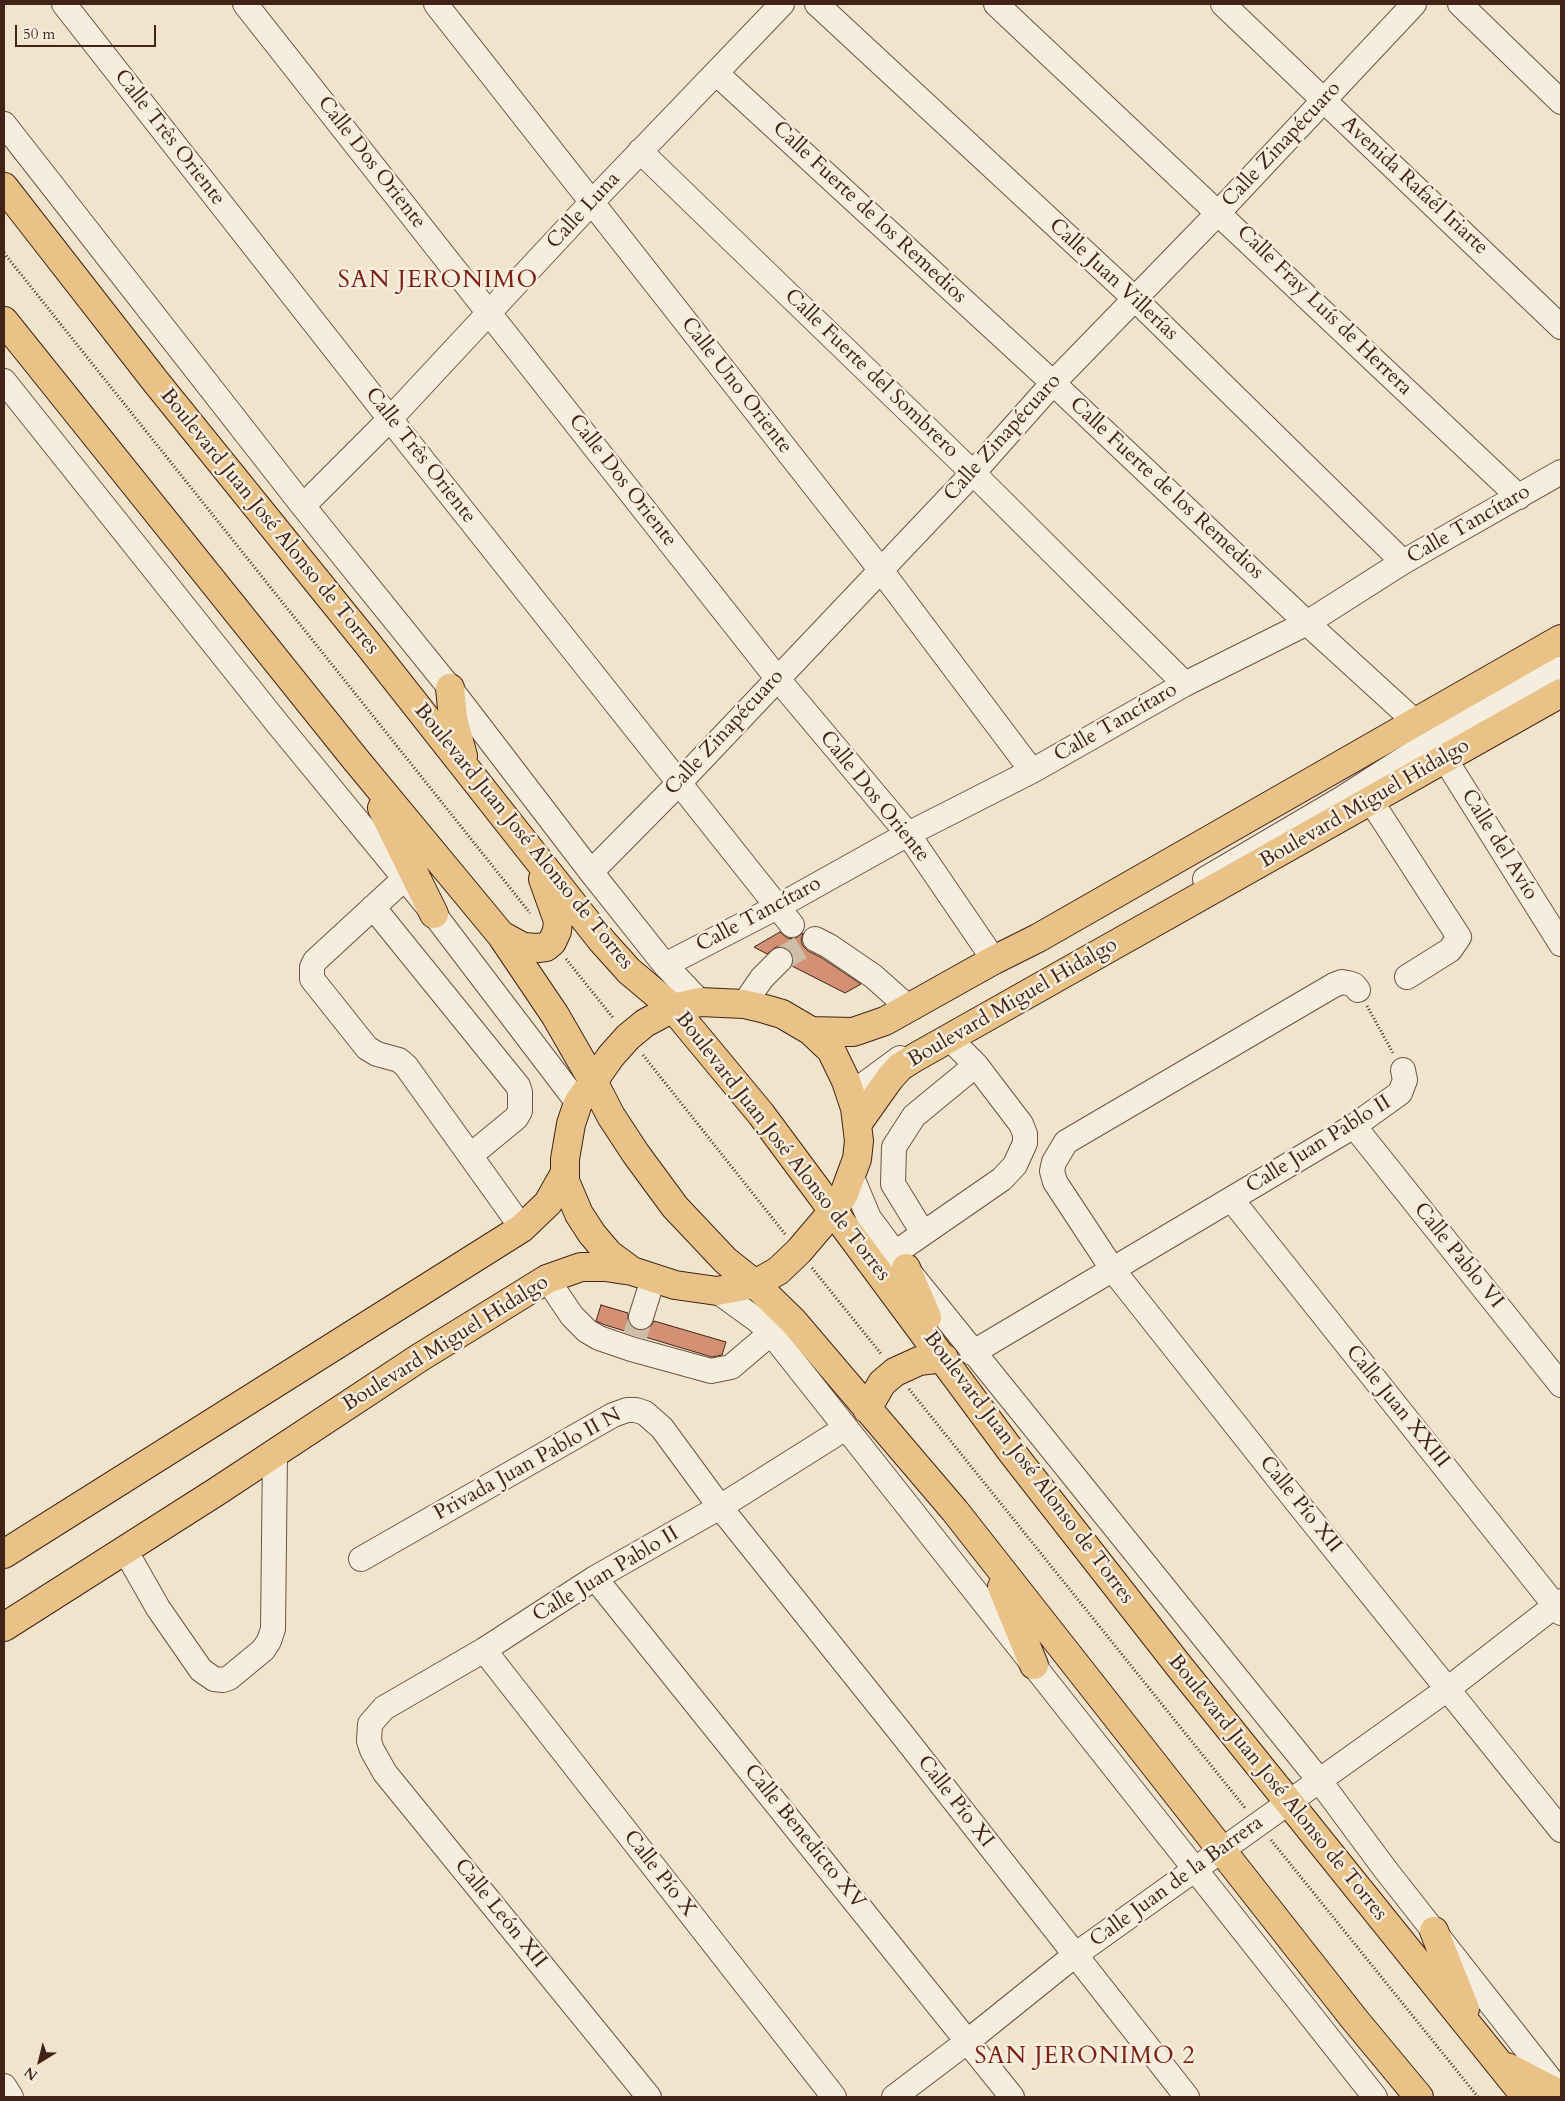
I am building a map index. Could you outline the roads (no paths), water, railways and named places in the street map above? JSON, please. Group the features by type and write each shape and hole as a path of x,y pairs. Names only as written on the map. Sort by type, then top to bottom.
{"main road":[{"name":"Boulevard Juan José Alonso de Torres","path":"4,187 156,382 469,771 535,858 617,958 641,982 674,1008 761,1114 944,1358 1014,1455 1288,1802 1526,2097"},
{"path":"4,321 356,760 501,935 555,1015 621,1131 675,1207 726,1261 754,1284 818,1349 954,1511 1355,2020 1419,2097"},
{"name":"Boulevard Miguel Hidalgo","path":"4,1627 419,1358 547,1278 581,1268 605,1267 675,1285 717,1291 754,1284 778,1271 799,1252 833,1211 844,1194 856,1160 859,1141 858,1123 900,1067 1371,801 1429,738 1561,639"},
{"path":"450,688 457,737 469,771"},
{"name":"Boulevard Miguel Hidalgo","path":"4,1554 522,1228 567,1183 566,1147 578,1103 612,1056 628,1037 645,1023 674,1008 700,1002 744,1004 782,1014 811,1031 853,1032 885,1021 994,960 1429,738 1561,693"},
{"path":"356,760 434,914"},
{"path":"501,935 524,947 538,948 546,947 552,942 558,931 558,922 535,858"},
{"path":"811,1031 830,1050 851,1094 858,1123"},
{"path":"567,1183 585,1225 609,1254 642,1275"},
{"path":"867,1409 882,1383 895,1372 918,1360 944,1358 901,1261"},
{"path":"989,1556 1034,1665"},
{"path":"1434,1931 1475,2034"},
{"path":"1498,2063 1561,2094"}],"street":[{"name":"Calle Três Oriente","path":"64,4 390,419 785,916"},
{"name":"Calle Dos Oriente","path":"245,4 777,678 908,834 994,960"},
{"name":"Calle Uno Oriente","path":"436,4 880,569 1032,771"},
{"name":"Calle Luna","path":"303,506 390,419 640,151 782,4"},
{"name":"Calle Juan Villerías","path":"817,4 1134,298 1403,562"},
{"name":"Calle Fray Luís de Herrera","path":"996,4 1219,212 1519,497"},
{"name":"Avenida Rafaél Iriarte","path":"1223,4 1561,327"},
{"name":"Calle Zinapécuaro","path":"591,872 679,783 973,473 1053,383 1219,212 1414,4"},
{"path":"1460,4 1561,102"},
{"name":"Calle Fuerte de los Remedios","path":"716,73 1053,383 1429,738"},
{"name":"Boulevard Juan José Alonso de Torres","path":"4,124 303,506 450,688 591,872 665,965 700,1002"},
{"name":"Calle Fuerte del Sombrero","path":"640,151 973,473 1184,684"},
{"path":"4,381 265,708 434,914 578,1103"},
{"name":"Calle Tancítaro","path":"665,965 785,916 908,834 1032,771 1184,684 1306,623 1403,562 1561,472"},
{"path":"851,1094 902,1056 1341,799 1561,649"},
{"path":"830,1050 886,1032 1561,668"},
{"name":"Calle del Avío","path":"1429,738 1561,944"},
{"path":"1371,801 1459,937 1450,950 1407,977"},
{"path":"404,879 316,961 312,967 312,979 367,1048 377,1054 399,1060 406,1066 522,1228"},
{"path":"373,906 518,1086 520,1092 520,1111 516,1118 471,1155"},
{"path":"815,939 830,946 873,976 909,1008"},
{"path":"744,1004 762,978 780,960"},
{"name":"Calle Pío XII","path":"1358,990 1354,985 1348,983 1342,982 1334,985 1074,1137 1066,1142 1058,1153 1052,1171 1055,1182 1113,1270 1290,1494 1561,1830"},
{"path":"478,1036 510,1012"},
{"path":"901,1261 923,1233 1002,1179 1015,1165 1025,1143 1025,1134 1021,1124 976,1065 949,1038"},
{"path":"923,1233 892,1184 894,1147 914,1116 976,1065"},
{"name":"Calle Juan Pablo II","path":"972,1353 1354,1126 1400,1093 1405,1080 1403,1070"},
{"name":"Calle Pablo VI","path":"1354,1126 1561,1385"},
{"name":"Boulevard Juan José Alonso de Torres","path":"851,1175 865,1210 901,1261 972,1353 1090,1495 1319,1780 1561,2094"},
{"path":"4,1568 507,1251 542,1224 567,1183"},
{"name":"Calle Juan XXIII","path":"1232,1200 1559,1607"},
{"path":"4,1614 551,1266 591,1254 609,1254"},
{"path":"636,1334 642,1275"},
{"path":"547,1278 572,1316 587,1331 599,1338 636,1334 711,1371 731,1367 770,1333"},
{"path":"717,1291 757,1320 770,1333 1374,2097"},
{"name":"Privada Juan Pablo II N","path":"361,1559 613,1415 627,1410 646,1413 662,1428 720,1507"},
{"name":"Calle Juan Pablo II","path":"370,1724 384,1708 484,1650 595,1578 720,1507 844,1429"},
{"path":"125,1550 158,1608 201,1670 214,1679 222,1680 229,1678 262,1650 269,1641 273,1630 275,1453"},
{"name":"Calle Pío XI","path":"720,1507 1187,2097"},
{"name":"Calle Benedicto XV","path":"595,1578 1012,2097"},
{"name":"Calle Juan de la Barrera","path":"894,2097 968,2041 1075,1955 1559,1607"},
{"name":"Calle Pío X","path":"484,1650 834,2097"},
{"name":"Calle León XII","path":"370,1724 369,1741 385,1773 649,2097"},
{"path":"4,2086 11,2097"}],"tunnel":[{"path":"780,960 815,939"},
{"path":"635,1336 641,1317"}],"district":[{"name":"SAN JERONIMO","path":"438,281"},
{"name":"SAN JERONIMO 2","path":"1085,2057"}]}
